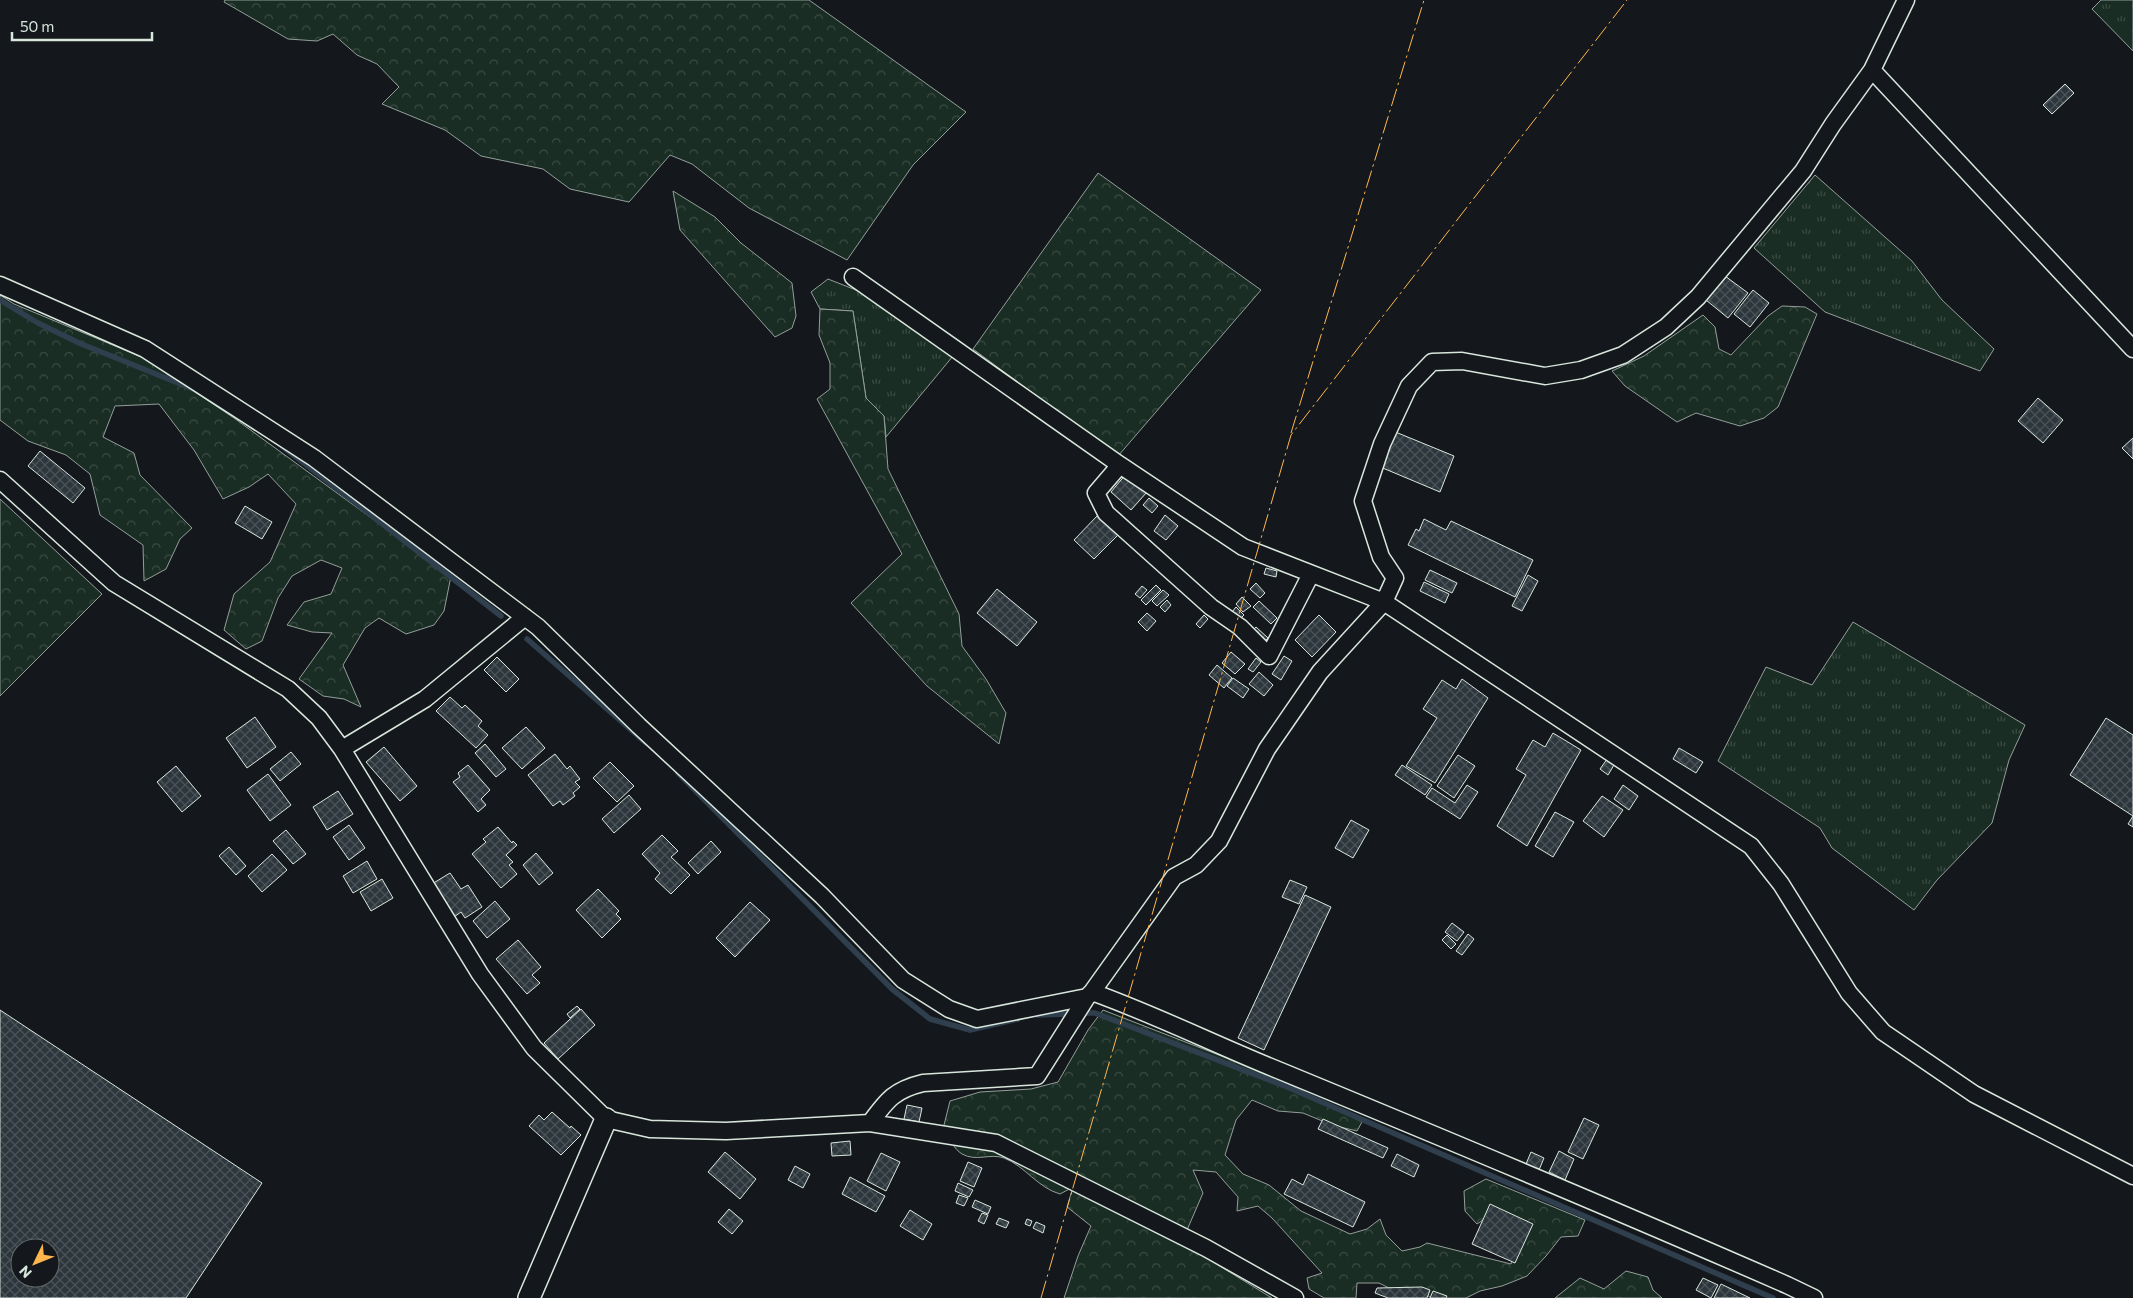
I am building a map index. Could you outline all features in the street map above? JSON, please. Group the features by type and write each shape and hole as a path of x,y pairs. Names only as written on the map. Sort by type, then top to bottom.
{"street":[{"path":"870,1123 890,1096 906,1087 923,1083 1037,1076 1090,994 1174,877 1196,865 1219,841 1268,749 1320,672 1384,602 1395,578 1381,557 1363,501 1382,444 1409,386 1432,362 1462,361 1545,376 1581,370 1623,355 1666,327 1698,297 1803,171 1833,124 1872,70 1906,0"},
{"path":"1872,70 2133,349"},
{"path":"853,277 1120,465 1243,547 1384,602 1751,846 1781,884 1849,993 1883,1032 1974,1094 2133,1176"},
{"path":"0,285 153,354 314,458 525,617 538,627 639,726 822,896 903,980 949,1009 977,1019 1090,994 1142,1010 1243,1056 1523,1170 1814,1298"},
{"path":"1120,465 1096,493 1106,514 1211,607 1240,627 1269,656 1312,574"},
{"path":"0,480 114,583 288,689 319,718 342,749 480,974 534,1048 606,1119 650,1129 726,1131 870,1123 996,1143 1206,1248 1295,1298"},
{"path":"342,749 425,699 525,617"},
{"path":"529,1298 606,1119"}],"green space":[{"path":"225,0 809,0 966,112 913,165 847,260 749,208 692,164 670,155 629,202 570,189 543,169 481,156 445,130 382,104 399,87 377,64 357,55 333,34 317,41 288,39 224,2"},
{"path":"2101,0 2133,0 2133,51 2092,9"},
{"path":"1098,173 1261,290 1118,456 973,349"},
{"path":"1815,175 1912,261 1942,300 1994,349 1980,371 1825,312 1754,248"},
{"path":"673,191 715,217 741,243 792,283 796,316 792,328 775,337 680,230"},
{"path":"828,279 861,292 953,356 886,437 884,416 866,398 853,311 820,309 811,292"},
{"path":"0,295 14,304 144,358 234,418 451,576 444,611 434,625 406,634 379,618 365,628 343,665 361,707 344,699 323,696 299,679 332,633 312,632 287,625 304,602 331,594 342,568 321,560 292,576 278,598 262,641 246,649 224,630 234,594 270,562 296,504 268,474 249,487 223,499 194,450 159,404 115,406 103,437 134,453 140,475 192,528 180,539 166,569 144,581 143,545 100,515 90,474 66,455 28,441 0,420"},
{"path":"1782,306 1805,307 1817,314 1778,407 1764,418 1740,426 1696,413 1677,422 1625,386 1612,371 1644,356 1703,315 1715,327 1719,349 1731,355 1768,316"},
{"path":"820,309 853,311 866,398 884,416 888,469 959,614 962,646 986,679 1006,713 999,744 927,686 851,603 902,554 817,399 830,389 830,363 819,335"},
{"path":"0,499 102,594 0,696"},
{"path":"1853,622 2025,725 2009,760 1992,823 1937,880 1914,910 1832,848 1820,828 1718,761 1766,667 1812,685"},
{"path":"1103,1010 1273,1076 1362,1122 1357,1131 1332,1125 1303,1113 1278,1111 1252,1100 1236,1120 1225,1155 1243,1174 1269,1185 1301,1211 1350,1234 1367,1229 1380,1219 1386,1235 1402,1251 1420,1247 1427,1243 1511,1264 1527,1227 1489,1216 1477,1224 1465,1211 1464,1191 1486,1179 1585,1220 1578,1236 1561,1237 1527,1276 1502,1286 1480,1291 1466,1298 1431,1298 1422,1291 1393,1290 1379,1283 1357,1283 1356,1298 1324,1298 1309,1289 1307,1278 1322,1273 1272,1218 1258,1206 1237,1211 1238,1197 1216,1172 1193,1170 1203,1193 1187,1230 1218,1265 1272,1298 1064,1298 1078,1256 1091,1226 1067,1207 1073,1187 1060,1194 1045,1187 1019,1166 1004,1158 994,1156 972,1157 962,1154 954,1146 943,1129 950,1101 980,1092 1031,1089 1058,1082 1088,1030"},
{"path":"1626,1271 1648,1277 1653,1290 1662,1298 1555,1298 1580,1278 1604,1289"}],"building":[{"path":"2065,84 2074,93 2052,114 2043,105"},
{"path":"1725,276 1748,293 1728,318 1706,300"},
{"path":"1753,290 1769,303 1750,327 1734,314"},
{"path":"2038,398 2063,420 2043,443 2018,421"},
{"path":"1393,431 1454,456 1440,492 1378,466"},
{"path":"2133,438 2133,459 2122,448"},
{"path":"40,451 85,488 73,503 28,466"},
{"path":"1126,474 1147,492 1131,510 1111,492"},
{"path":"1149,498 1158,506 1152,513 1143,505"},
{"path":"245,506 272,522 262,539 235,523"},
{"path":"1098,515 1119,534 1094,559 1074,540"},
{"path":"1165,515 1178,526 1166,540 1154,531"},
{"path":"1424,519 1446,530 1451,521 1533,560 1515,597 1408,545 1416,529 1419,531"},
{"path":"1266,568 1277,571 1276,577 1264,574"},
{"path":"1430,570 1457,583 1452,593 1425,580"},
{"path":"1528,575 1538,581 1522,611 1512,606"},
{"path":"1424,582 1449,594 1445,603 1420,591"},
{"path":"1256,583 1265,593 1260,598 1250,589"},
{"path":"1156,585 1161,590 1146,605 1141,600"},
{"path":"1142,586 1147,590 1140,598 1135,594"},
{"path":"997,589 1037,622 1017,646 977,613"},
{"path":"1163,590 1169,595 1157,606 1152,601"},
{"path":"1242,597 1251,606 1243,612 1236,604"},
{"path":"1167,600 1171,605 1165,612 1160,607"},
{"path":"1259,601 1277,618 1271,624 1253,607"},
{"path":"1236,607 1244,615 1239,620 1232,612"},
{"path":"1147,613 1156,621 1147,631 1138,622"},
{"path":"1204,615 1208,619 1200,628 1196,624"},
{"path":"1319,615 1336,632 1312,657 1295,640"},
{"path":"1256,627 1268,638 1263,643 1251,632"},
{"path":"1231,652 1245,664 1235,674 1222,663"},
{"path":"1284,656 1292,661 1281,680 1272,674"},
{"path":"497,657 519,679 506,692 484,670"},
{"path":"1256,658 1261,662 1253,672 1248,669"},
{"path":"1217,665 1232,678 1224,688 1209,675"},
{"path":"1259,672 1273,685 1264,696 1249,684"},
{"path":"1233,678 1249,689 1243,698 1227,686"},
{"path":"1462,679 1488,698 1435,783 1406,766 1437,718 1423,709 1442,680 1456,689"},
{"path":"450,697 462,708 465,705 482,721 478,726 488,735 476,748 436,711"},
{"path":"255,717 276,747 247,768 226,738"},
{"path":"2106,718 2133,735 2133,816 2070,775"},
{"path":"526,727 545,748 522,769 502,748"},
{"path":"1553,733 1581,750 1527,846 1497,826 1526,775 1516,769 1533,740 1545,747"},
{"path":"485,744 506,769 496,777 475,753"},
{"path":"384,747 417,786 400,801 366,762"},
{"path":"1679,748 1703,762 1696,773 1673,759"},
{"path":"291,752 301,764 280,781 270,769"},
{"path":"555,754 567,769 570,766 580,779 575,782 580,787 573,793 575,796 563,805 560,801 553,806 528,775"},
{"path":"1458,755 1475,766 1454,798 1437,786"},
{"path":"1610,755 1617,760 1608,775 1600,769"},
{"path":"610,762 634,786 617,802 593,778"},
{"path":"468,765 490,790 481,799 486,805 478,812 453,782 460,777 458,773"},
{"path":"1402,765 1432,785 1425,795 1395,775"},
{"path":"176,766 201,796 182,812 157,782"},
{"path":"268,774 291,805 270,821 247,790"},
{"path":"1467,785 1478,792 1460,819 1426,797 1432,788 1455,803"},
{"path":"1623,785 1638,796 1629,810 1614,799"},
{"path":"338,791 353,814 327,830 313,807"},
{"path":"629,795 641,809 614,833 602,819"},
{"path":"1602,796 1623,810 1604,837 1583,821"},
{"path":"1555,812 1574,822 1553,857 1535,846"},
{"path":"2133,816 2133,827 2128,824"},
{"path":"1351,820 1369,830 1353,858 1335,848"},
{"path":"349,825 365,848 349,860 333,837"},
{"path":"498,827 512,843 513,841 517,845 506,855 513,862 509,865 517,874 501,888 472,854 486,842 483,839"},
{"path":"286,830 306,854 293,864 273,841"},
{"path":"662,835 678,851 671,857 690,875 671,894 655,879 660,873 642,854"},
{"path":"711,841 721,852 698,874 688,863"},
{"path":"229,847 246,866 236,875 219,856"},
{"path":"536,853 553,873 539,885 523,865"},
{"path":"272,854 287,870 262,892 248,876"},
{"path":"367,861 377,879 353,893 343,876"},
{"path":"450,873 461,889 468,885 482,907 465,918 461,912 454,917 432,884"},
{"path":"382,879 393,898 371,911 360,892"},
{"path":"1290,880 1307,887 1299,904 1282,897"},
{"path":"598,889 619,911 616,914 621,919 602,938 576,910"},
{"path":"1305,895 1331,907 1264,1050 1238,1038"},
{"path":"495,901 510,919 487,938 473,921"},
{"path":"750,902 770,920 735,957 716,938"},
{"path":"1452,923 1464,932 1457,941 1445,932"},
{"path":"1468,934 1474,939 1462,955 1456,951"},
{"path":"1447,935 1456,944 1451,949 1442,940"},
{"path":"518,940 541,967 532,975 540,983 527,994 496,959"},
{"path":"577,1006 580,1009 570,1018 567,1014"},
{"path":"581,1009 595,1025 558,1059 544,1043"},
{"path":"0,1010 262,1183 186,1298 0,1298"},
{"path":"907,1105 922,1108 919,1122 904,1119"},
{"path":"552,1112 581,1135 561,1155 529,1126 539,1115 544,1120"},
{"path":"1584,1118 1599,1125 1583,1159 1568,1152"},
{"path":"1323,1119 1388,1148 1383,1158 1318,1129"},
{"path":"850,1141 851,1155 832,1156 831,1143"},
{"path":"1559,1151 1574,1159 1565,1180 1549,1172"},
{"path":"725,1152 756,1179 740,1199 708,1172"},
{"path":"1531,1152 1544,1158 1539,1170 1526,1164"},
{"path":"881,1153 900,1162 886,1191 867,1181"},
{"path":"1397,1154 1419,1165 1414,1177 1391,1166"},
{"path":"968,1162 982,1168 974,1187 960,1181"},
{"path":"795,1166 810,1174 803,1188 788,1180"},
{"path":"1308,1174 1365,1202 1353,1227 1284,1194 1292,1179 1303,1185"},
{"path":"850,1177 885,1196 876,1212 842,1194"},
{"path":"958,1183 973,1190 969,1197 955,1191"},
{"path":"959,1195 968,1198 964,1206 956,1203"},
{"path":"975,1200 991,1207 988,1214 972,1207"},
{"path":"1490,1204 1533,1224 1515,1263 1472,1244"},
{"path":"729,1209 743,1221 732,1234 718,1222"},
{"path":"910,1210 932,1224 923,1240 900,1226"},
{"path":"982,1213 988,1215 984,1224 978,1221"},
{"path":"999,1218 1009,1222 1006,1228 996,1224"},
{"path":"1027,1219 1032,1221 1030,1226 1025,1224"},
{"path":"1036,1222 1045,1226 1043,1233 1033,1228"},
{"path":"1703,1278 1718,1285 1711,1298 1696,1290"},
{"path":"1721,1284 1750,1298 1714,1298"},
{"path":"1422,1287 1430,1290 1427,1298 1388,1298 1375,1293 1377,1288"},
{"path":"1433,1291 1447,1296 1446,1298 1430,1298"}],"waterway":[{"path":"0,300 38,323 79,343 193,389"},
{"path":"282,446 501,616"},
{"path":"527,639 646,743"},
{"path":"678,773 892,989 930,1019 970,1030 1018,1019"},
{"path":"1087,1013 1095,1013 1285,1086 1773,1298"},
{"path":"1037,1015 1066,1014"}],"power":[{"path":"1291,433 1424,0"},
{"path":"1041,1298 1291,435 1627,0"}]}
